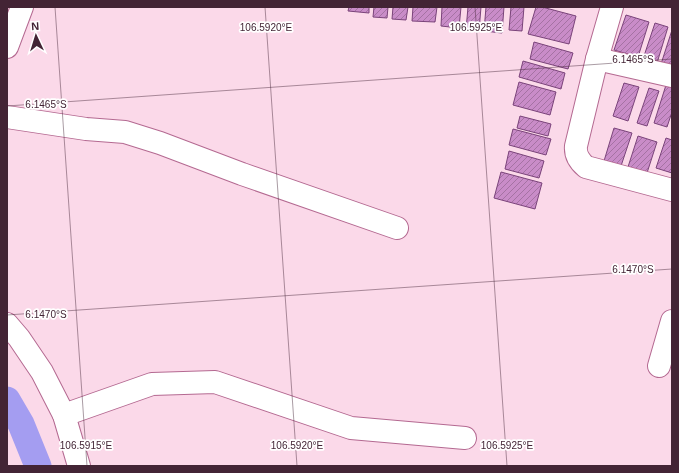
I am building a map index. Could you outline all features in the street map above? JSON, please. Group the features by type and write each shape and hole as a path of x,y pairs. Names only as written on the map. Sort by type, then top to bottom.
{"street":[{"path":"7,47 22,7"},
{"path":"612,7 597,59 575,152 581,163 586,167 672,190"},
{"path":"597,59 672,76"},
{"path":"7,117 86,129 125,132 160,143 242,174 397,228"},
{"path":"659,366 672,321"},
{"path":"7,324 19,338 42,372 64,415 79,466"},
{"path":"64,415 152,384 215,382 351,428 465,438"}],"building":[{"path":"349,7 369,7 369,13 348,11"},
{"path":"374,7 388,7 387,18 373,17"},
{"path":"393,7 408,7 406,20 392,19"},
{"path":"413,7 437,7 435,22 412,21"},
{"path":"442,7 461,7 459,28 441,26"},
{"path":"468,7 481,7 479,31 466,30"},
{"path":"486,7 504,7 502,33 484,31"},
{"path":"511,7 524,7 522,31 509,30"},
{"path":"536,7 542,7 576,16 569,44 528,34"},
{"path":"626,15 649,22 638,57 614,50"},
{"path":"655,23 668,27 657,63 643,59"},
{"path":"672,30 672,67 661,64"},
{"path":"534,42 573,53 568,69 530,59"},
{"path":"523,61 565,73 561,89 519,77"},
{"path":"519,82 556,92 550,115 513,105"},
{"path":"624,83 639,87 628,121 613,116"},
{"path":"666,85 672,87 672,112 667,127 654,123"},
{"path":"649,88 659,91 647,126 637,123"},
{"path":"520,116 551,124 548,136 517,128"},
{"path":"614,128 632,133 621,166 604,161"},
{"path":"513,129 551,139 546,155 509,145"},
{"path":"638,136 657,142 646,176 627,170"},
{"path":"666,138 672,140 672,173 656,168"},
{"path":"509,151 544,161 539,178 505,169"},
{"path":"501,172 542,183 535,209 494,198"}],"waterway":[{"path":"7,400 21,424 38,466"}]}
